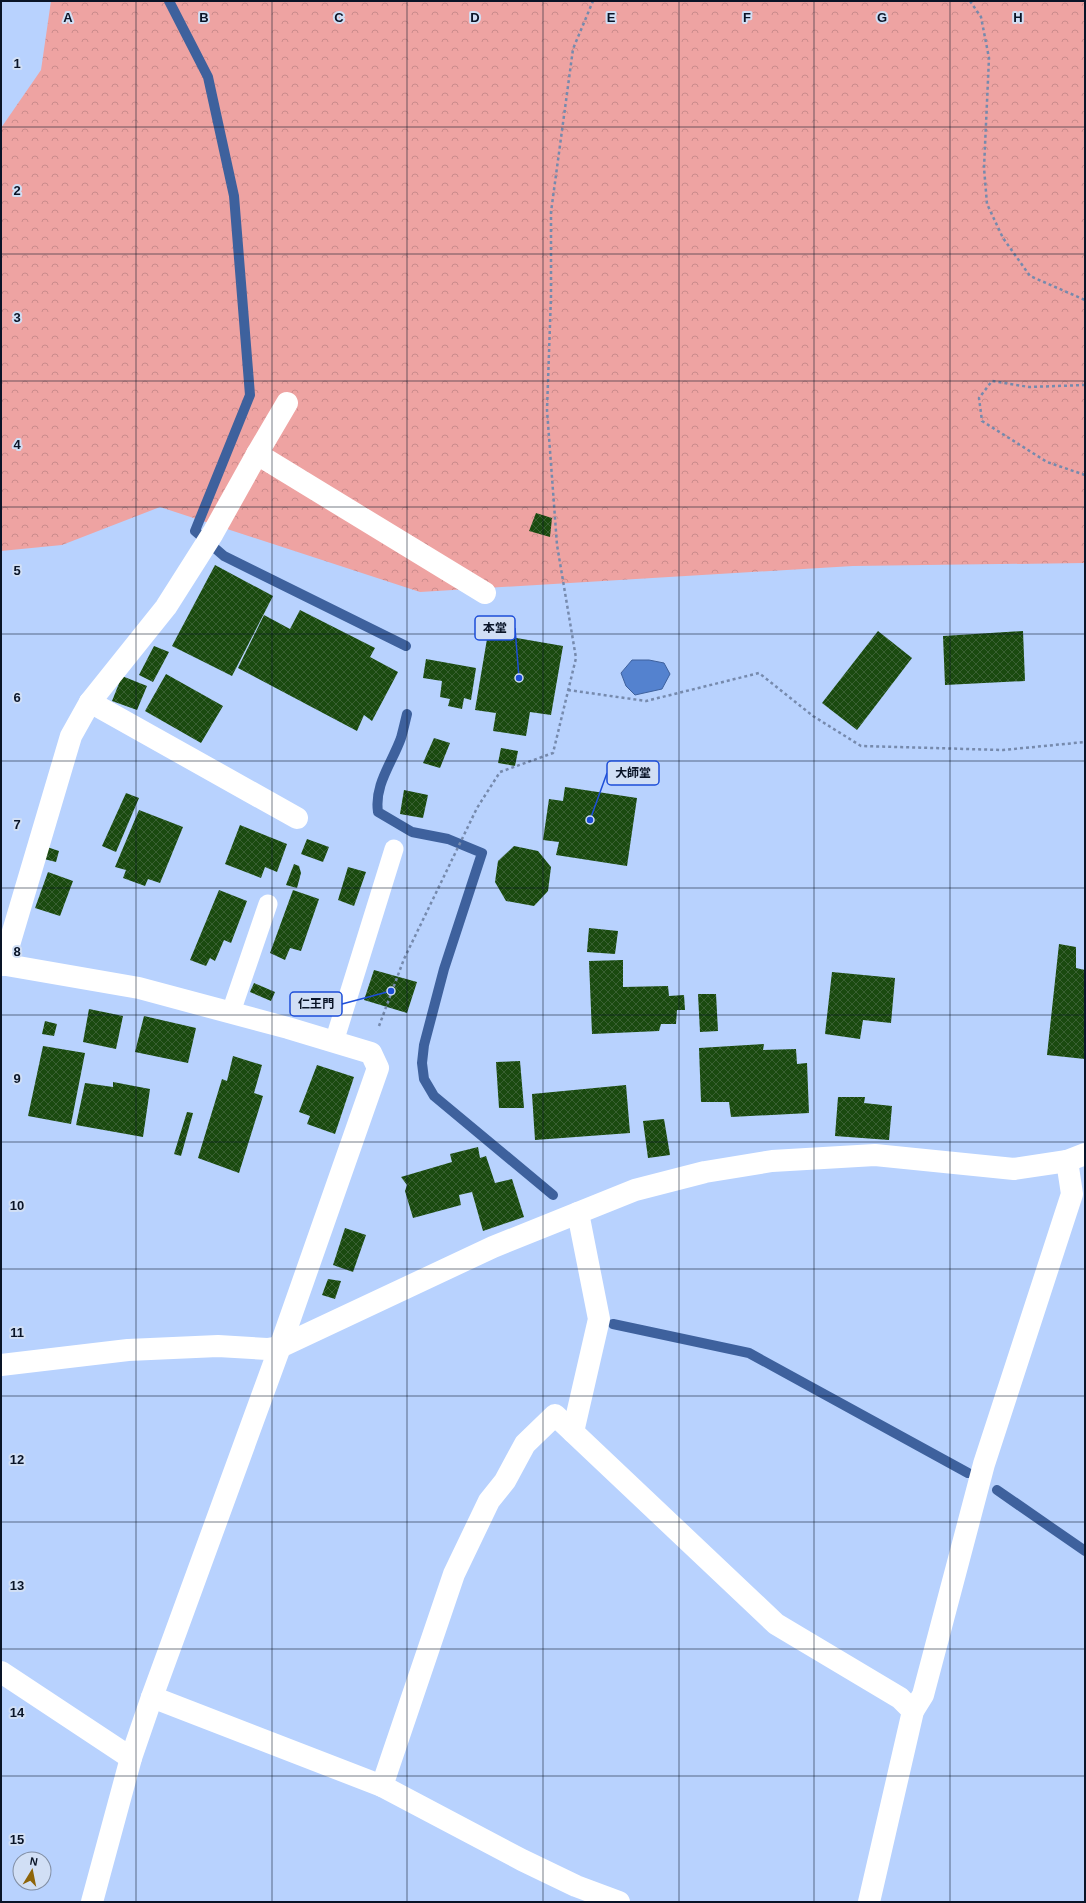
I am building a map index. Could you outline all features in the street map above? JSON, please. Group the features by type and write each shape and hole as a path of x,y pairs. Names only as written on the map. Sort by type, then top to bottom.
{"street":[{"path":"92,1902 131,1758 280,1347 378,1068 371,1053 231,1012 138,988 2,964 71,736 90,702 166,607 208,540 287,403"},
{"path":"257,454 485,593"},
{"path":"90,702 297,818"},
{"path":"1,1364 128,1350 218,1346 267,1349 280,1347 493,1247 635,1190 705,1172 772,1161 875,1155 1014,1169 1076,1158 1072,1194 984,1464 923,1694 913,1711 869,1902"},
{"path":"573,1432 599,1319 578,1213"},
{"path":"382,1786 454,1574 489,1501 505,1481 525,1444 555,1415 776,1624 900,1698 913,1711"},
{"path":"1,1672 131,1758"},
{"path":"152,1697 382,1786 522,1860 576,1886 619,1902"}],"lane":[{"path":"334,1042 394,849"},
{"path":"231,1012 268,904"}],"path":[{"path":"371,1053 383,1012 404,959 477,808 500,772 552,753 576,658 557,544 547,410 551,296 551,212 573,49 593,1"},
{"path":"970,1 981,17 989,58 984,168 988,204 1003,238 1030,276 1085,300"},
{"path":"1085,385 1029,387 992,381 979,398 982,421 1047,462 1085,475"},
{"path":"568,690 646,701 760,673 813,716 861,746 1003,750 1085,742"}],"green space":[{"path":"51,1 1085,1 1085,563 853,566 420,592 160,507 62,545 1,551 1,128 41,70"}],"water":[{"path":"632,660 649,660 664,663 670,674 662,689 635,695 626,686 621,673"}],"building":[{"path":"536,513 552,518 550,537 529,531"},
{"path":"215,565 273,596 232,676 172,646"},
{"path":"300,610 375,648 370,657 398,672 372,721 364,715 357,731 238,668 264,615 290,629"},
{"path":"878,631 912,658 857,730 822,703"},
{"path":"1023,631 1025,681 945,685 943,636"},
{"path":"488,633 563,646 551,715 530,712 526,736 493,731 496,713 475,710"},
{"path":"154,646 169,652 153,682 139,675"},
{"path":"426,659 476,668 471,700 464,698 462,709 448,706 450,699 440,697 442,681 423,678"},
{"path":"166,674 223,706 201,743 145,711"},
{"path":"122,676 147,686 137,710 112,701"},
{"path":"434,738 450,743 440,768 423,763"},
{"path":"501,748 518,751 515,766 498,763"},
{"path":"565,787 637,798 627,866 556,855 559,842 543,840 549,799 563,801"},
{"path":"404,790 428,795 423,818 400,814"},
{"path":"126,793 139,798 116,852 102,846"},
{"path":"139,810 183,827 160,883 148,879 145,886 123,878 126,870 115,867"},
{"path":"240,825 287,844 277,872 265,867 261,878 225,864"},
{"path":"307,839 329,847 323,862 301,854"},
{"path":"514,846 538,851 551,867 548,891 534,906 506,901 495,882 498,861"},
{"path":"47,847 59,851 56,862 44,859"},
{"path":"294,864 299,866 301,873 297,888 286,885"},
{"path":"348,867 366,872 354,906 338,900"},
{"path":"48,872 73,881 60,916 35,908"},
{"path":"219,890 247,901 231,943 224,940 215,961 210,958 206,966 190,960"},
{"path":"293,890 319,899 301,951 290,948 285,960 270,953"},
{"path":"589,928 618,931 615,954 587,952"},
{"path":"1059,944 1076,947 1076,968 1085,970 1085,1059 1047,1055"},
{"path":"623,960 623,987 668,986 669,996 684,995 685,1010 677,1010 676,1024 661,1024 659,1031 592,1034 589,961"},
{"path":"374,970 417,982 407,1013 364,1000"},
{"path":"832,972 895,978 891,1023 863,1020 860,1039 825,1034"},
{"path":"254,983 275,992 271,1001 250,992"},
{"path":"698,994 716,994 718,1031 700,1032"},
{"path":"89,1009 123,1016 116,1049 83,1042"},
{"path":"144,1016 196,1028 188,1063 135,1052"},
{"path":"45,1021 57,1024 54,1036 42,1034"},
{"path":"764,1044 763,1050 796,1049 797,1064 807,1063 809,1113 731,1117 729,1102 701,1102 699,1048"},
{"path":"43,1046 85,1053 71,1124 28,1116"},
{"path":"233,1056 262,1065 254,1093 263,1096 239,1173 198,1158 222,1079 227,1081"},
{"path":"520,1061 524,1108 499,1108 496,1062"},
{"path":"317,1065 354,1077 335,1134 307,1124 310,1116 299,1112"},
{"path":"113,1082 150,1089 143,1137 76,1125 85,1083 113,1087"},
{"path":"626,1085 630,1133 535,1140 532,1094"},
{"path":"838,1097 865,1097 864,1103 892,1106 889,1140 835,1136"},
{"path":"187,1112 193,1113 181,1156 174,1154"},
{"path":"664,1119 670,1155 648,1158 643,1121"},
{"path":"478,1147 480,1158 486,1156 495,1183 512,1179 524,1217 483,1231 472,1192 459,1195 461,1205 413,1218 405,1191 407,1185 401,1177 452,1162 450,1154"},
{"path":"345,1228 366,1235 353,1272 333,1265"},
{"path":"328,1279 341,1281 335,1299 322,1295"}],"waterway":[{"path":"169,1 208,77 234,196 250,395 195,531 224,556 406,646"},
{"path":"407,714 401,738 381,783 377,802 378,812 412,832 448,839 482,853 444,969 424,1045 422,1063 424,1079 434,1096 553,1195"},
{"path":"613,1324 749,1353 968,1473"},
{"path":"997,1490 1085,1551"}],"place":[{"name":"本堂","path":"519,678"},
{"name":"大師堂","path":"590,820"},
{"name":"仁王門","path":"391,991"}]}
